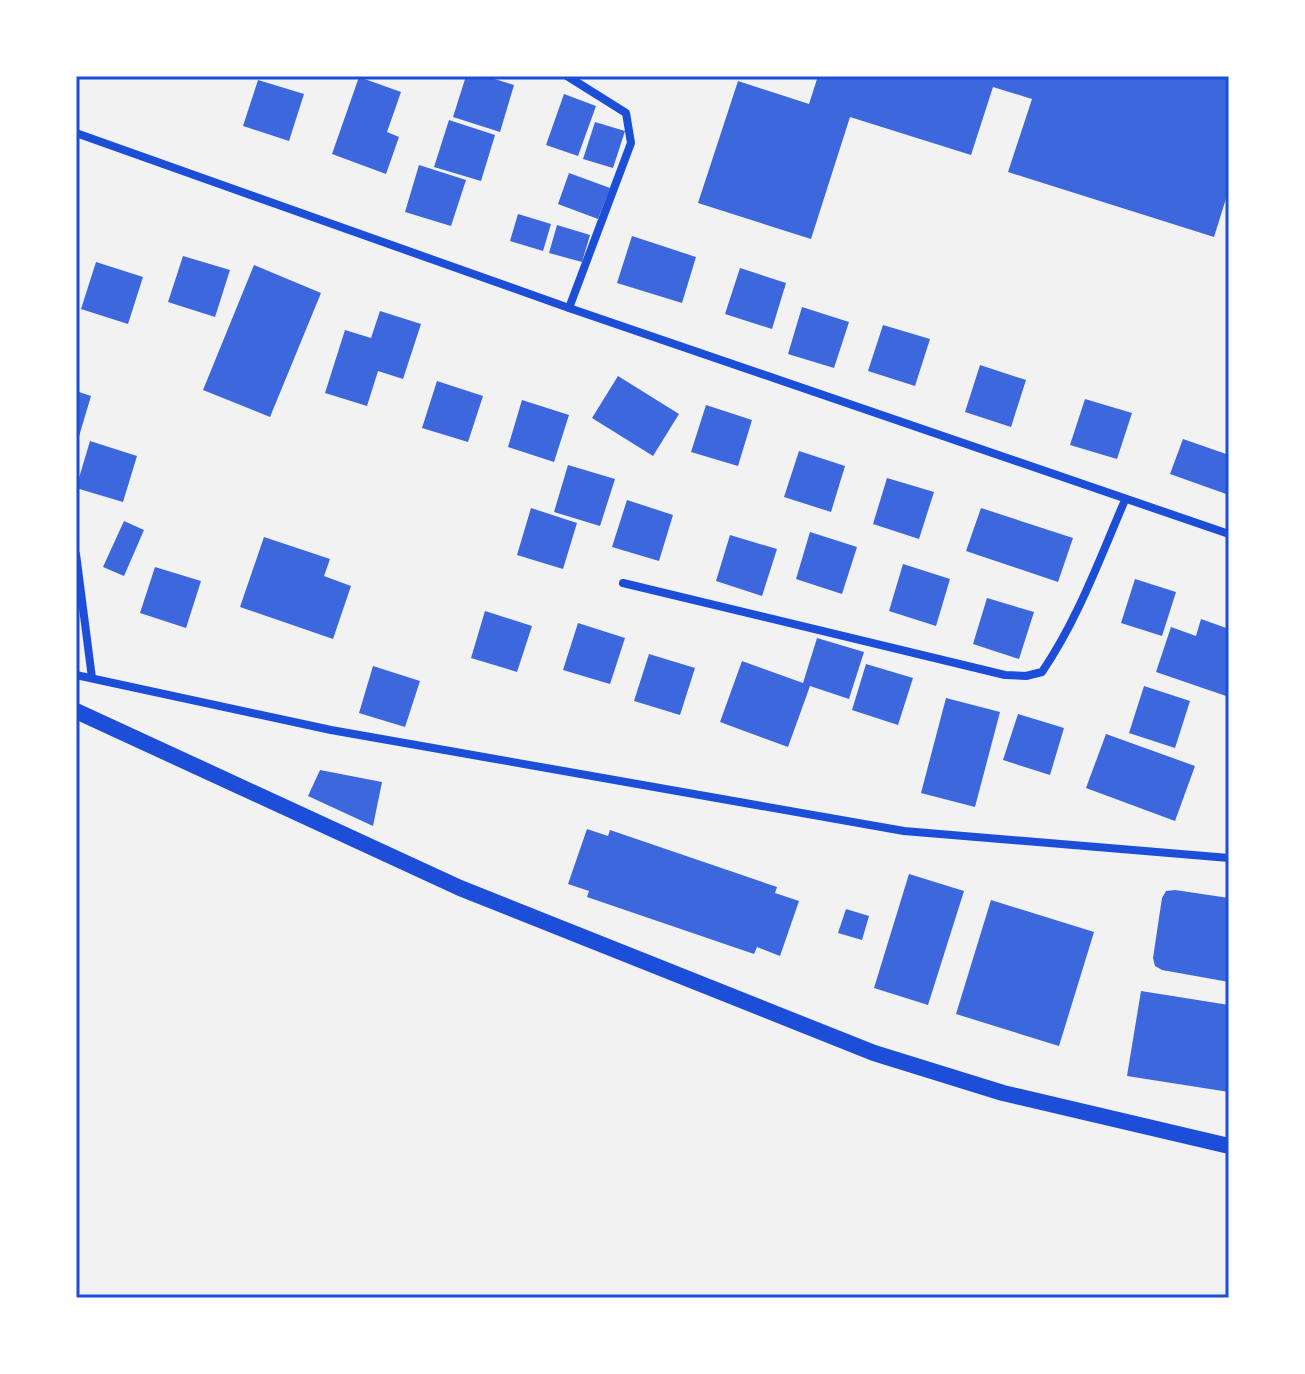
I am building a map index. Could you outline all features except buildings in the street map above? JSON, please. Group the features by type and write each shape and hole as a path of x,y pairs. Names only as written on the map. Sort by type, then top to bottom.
{"main road":[{"path":"76,711 460,888 874,1053 1003,1093 1229,1146"}],"street":[{"path":"567,76 626,113 631,143 569,308"},
{"path":"76,133 569,308 1229,534"},
{"path":"623,583 1005,675 1026,676 1042,672 1056,652 1125,500"},
{"path":"76,554 92,678"},
{"path":"76,675 331,730 904,831 1229,858"}]}
